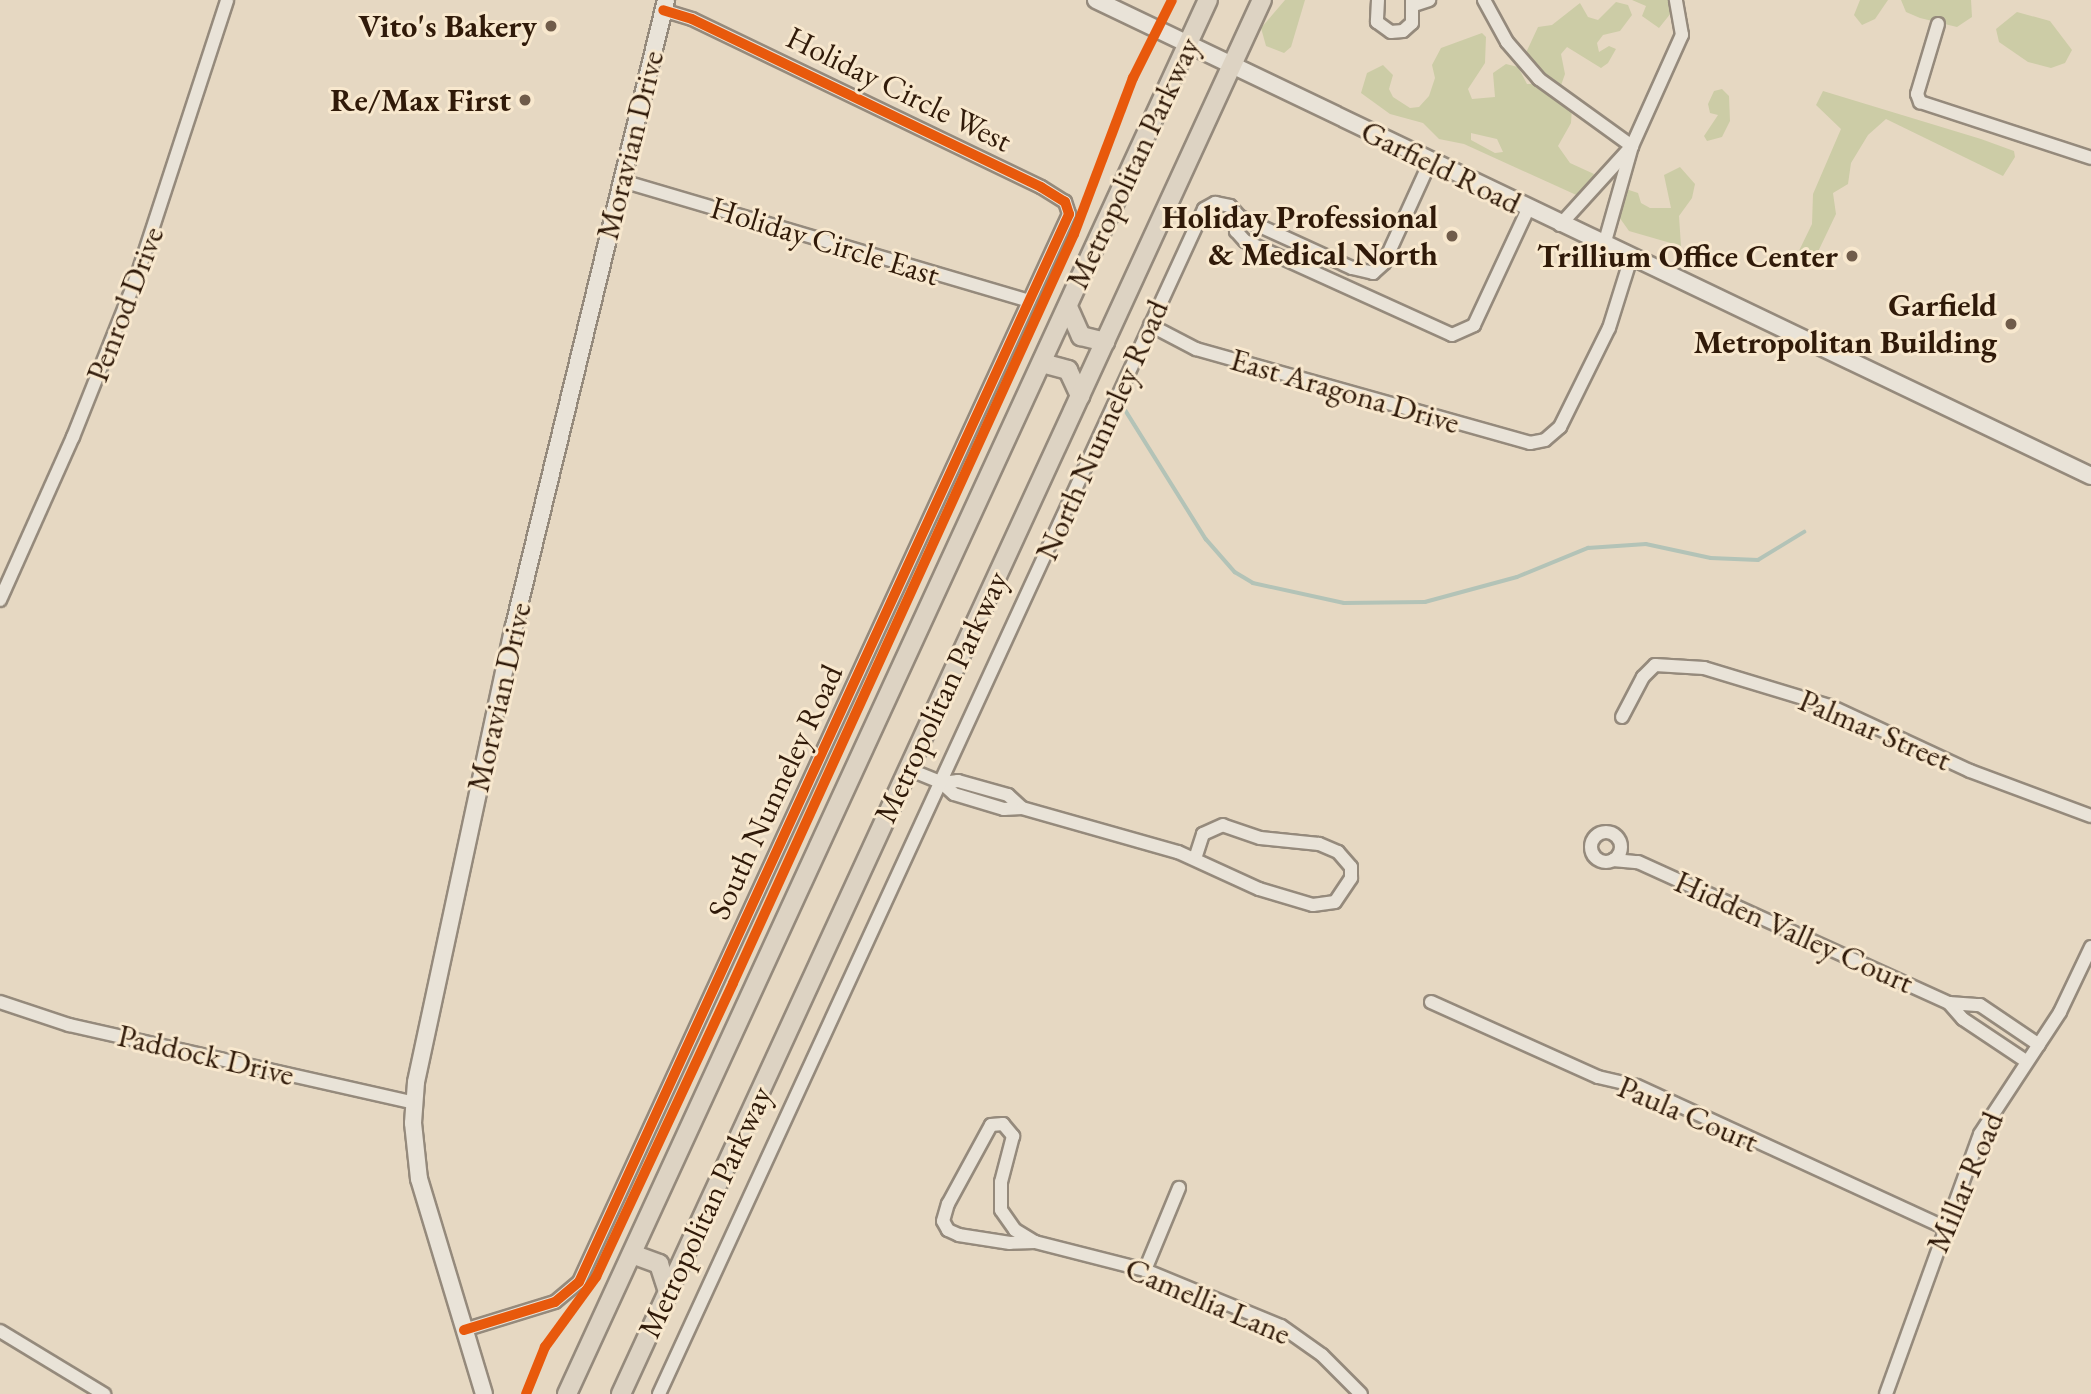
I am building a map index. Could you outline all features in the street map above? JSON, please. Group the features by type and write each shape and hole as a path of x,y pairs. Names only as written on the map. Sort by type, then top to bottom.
{"main road":[{"name":"Metropolitan Parkway","path":"568,1394 1208,0"},
{"name":"Metropolitan Parkway","path":"621,1394 1262,0"},
{"path":"1068,307 1081,336 1105,342"},
{"path":"1042,363 1068,370 1080,396"},
{"path":"632,1254 659,1265 668,1292"}],"street":[{"name":"Penrod Drive","path":"0,600 73,437 137,276 228,0"},
{"name":"Garfield Road","path":"1096,0 1230,68 2091,476"},
{"path":"1378,0 1377,22 1391,32 1408,27 1415,17 1413,3 1429,0"},
{"path":"1484,0 1507,42 1539,79 1632,146"},
{"path":"1604,245 1632,146 1682,35 1676,0"},
{"name":"Moravian Drive","path":"484,1394 419,1179 414,1102 514,626 665,5"},
{"name":"Holiday Circle West","path":"665,5 1041,187 1060,197 1068,207"},
{"path":"1938,24 1917,94 1920,102 2091,158"},
{"path":"1560,225 1632,146"},
{"name":"North Nunneley Road","path":"659,1394 1204,209 1215,203 1230,206 1240,216 1352,268 1373,273 1384,263 1430,162"},
{"name":"Holiday Circle East","path":"622,181 1029,301"},
{"name":"South Nunneley Road","path":"464,1330 555,1302 579,1282 1066,220 1068,207"},
{"path":"1240,216 1236,231 1245,241 1442,332 1462,334 1474,325 1528,209"},
{"name":"East Aragona Drive","path":"1150,326 1196,349 1514,439 1545,440 1560,427 1609,328 1631,258"},
{"name":"Palmar Street","path":"1622,717 1643,677 1655,665 1679,663 1721,672 1830,706 1970,771 2091,816"},
{"path":"908,769 942,783 954,794 1004,810 1022,808 1195,858 1259,889 1313,905 1335,902 1351,878 1351,867 1339,852 1319,844 1260,838 1223,825 1203,834 1195,858"},
{"path":"1610,833 1620,843 1613,860 1595,858 1593,839 1610,833"},
{"name":"Hidden Valley Court","path":"1620,843 1638,862"},
{"name":"Hidden Valley Court","path":"1613,860 1638,862 1949,1003 1980,1004 2039,1045"},
{"name":"Millar Road","path":"1886,1394 1944,1227 1980,1134 2077,982 2091,947"},
{"name":"Paddock Drive","path":"0,1002 69,1025 414,1102"},
{"name":"Paula Court","path":"1431,1002 1598,1077 1637,1086 1944,1227"},
{"name":"Hidden Valley Court","path":"1949,1003 1963,1019 2026,1061"},
{"path":"1994,1039 2006,1021"},
{"name":"Camellia Lane","path":"1035,1242 1010,1243 959,1235 948,1230 943,1221 953,1194 992,1125 1003,1124 1013,1136 1001,1182 1001,1210 1014,1230 1035,1242 1145,1270 1282,1326 1322,1355 1361,1394"},
{"path":"1145,1270 1179,1188"},
{"path":"0,1331 104,1394"}],"green space":[{"path":"1285,0 1305,0 1291,47 1284,53 1266,46 1261,28"},
{"path":"1632,0 1672,0 1671,13 1659,28 1642,16 1646,6"},
{"path":"1860,0 1888,0 1875,19 1862,25 1854,15"},
{"path":"1901,0 1971,0 1972,17 1957,27 1906,12"},
{"path":"1616,2 1628,5 1632,15 1620,31 1603,35 1597,43 1599,52 1609,46 1616,49 1608,63 1601,68 1567,47 1561,54 1565,74 1559,91 1572,107 1571,123 1558,146 1570,163 1594,174 1583,198 1464,144 1439,139 1423,123 1390,114 1361,93 1367,73 1383,65 1393,75 1389,89 1393,97 1410,108 1419,107 1429,96 1435,78 1432,65 1441,48 1482,33 1486,37 1485,63 1468,89 1472,99 1495,97 1493,73 1506,64 1518,67 1527,84 1536,84 1524,57 1538,27 1552,25 1580,3 1588,17 1598,20","holes":["1471,133 1497,139 1503,152 1495,153 1471,140"]},
{"path":"2017,12 2050,21 2072,50 2065,63 2051,68 2028,62 1999,42 1996,29"},
{"path":"1722,89 1729,96 1730,121 1722,137 1707,141 1704,136 1718,115 1710,113 1708,104 1714,91"},
{"path":"1823,91 1981,139 2014,151 2015,157 2003,176 1886,119 1868,135 1851,163 1848,184 1833,193 1836,214 1815,258 1801,263 1796,257 1812,224 1813,194 1841,129 1816,105"},
{"path":"1680,167 1695,184 1692,198 1679,216 1681,246 1629,231 1612,207 1626,189 1638,193 1641,203 1650,208 1671,208 1664,175"}],"waterway":[{"path":"1126,411 1206,539 1235,572 1253,583 1344,603 1425,602 1517,577 1588,548 1646,544 1711,558 1758,560 1804,532"}],"cycle path":[{"path":"526,1394 545,1347 596,1277 733,983 1074,234 1133,78 1172,0"},
{"path":"464,1330 555,1302 579,1282 1069,214 1065,202 1041,187 692,19 663,10"}],"place":[{"name":"Vito's Bakery","path":"551,26"},
{"name":"Re/Max First","path":"525,100"},
{"name":"Holiday Professional & Medical North","path":"1452,236"},
{"name":"Trillium Office Center","path":"1852,256"},
{"name":"Garfield Metropolitan Building","path":"2011,324"}]}
